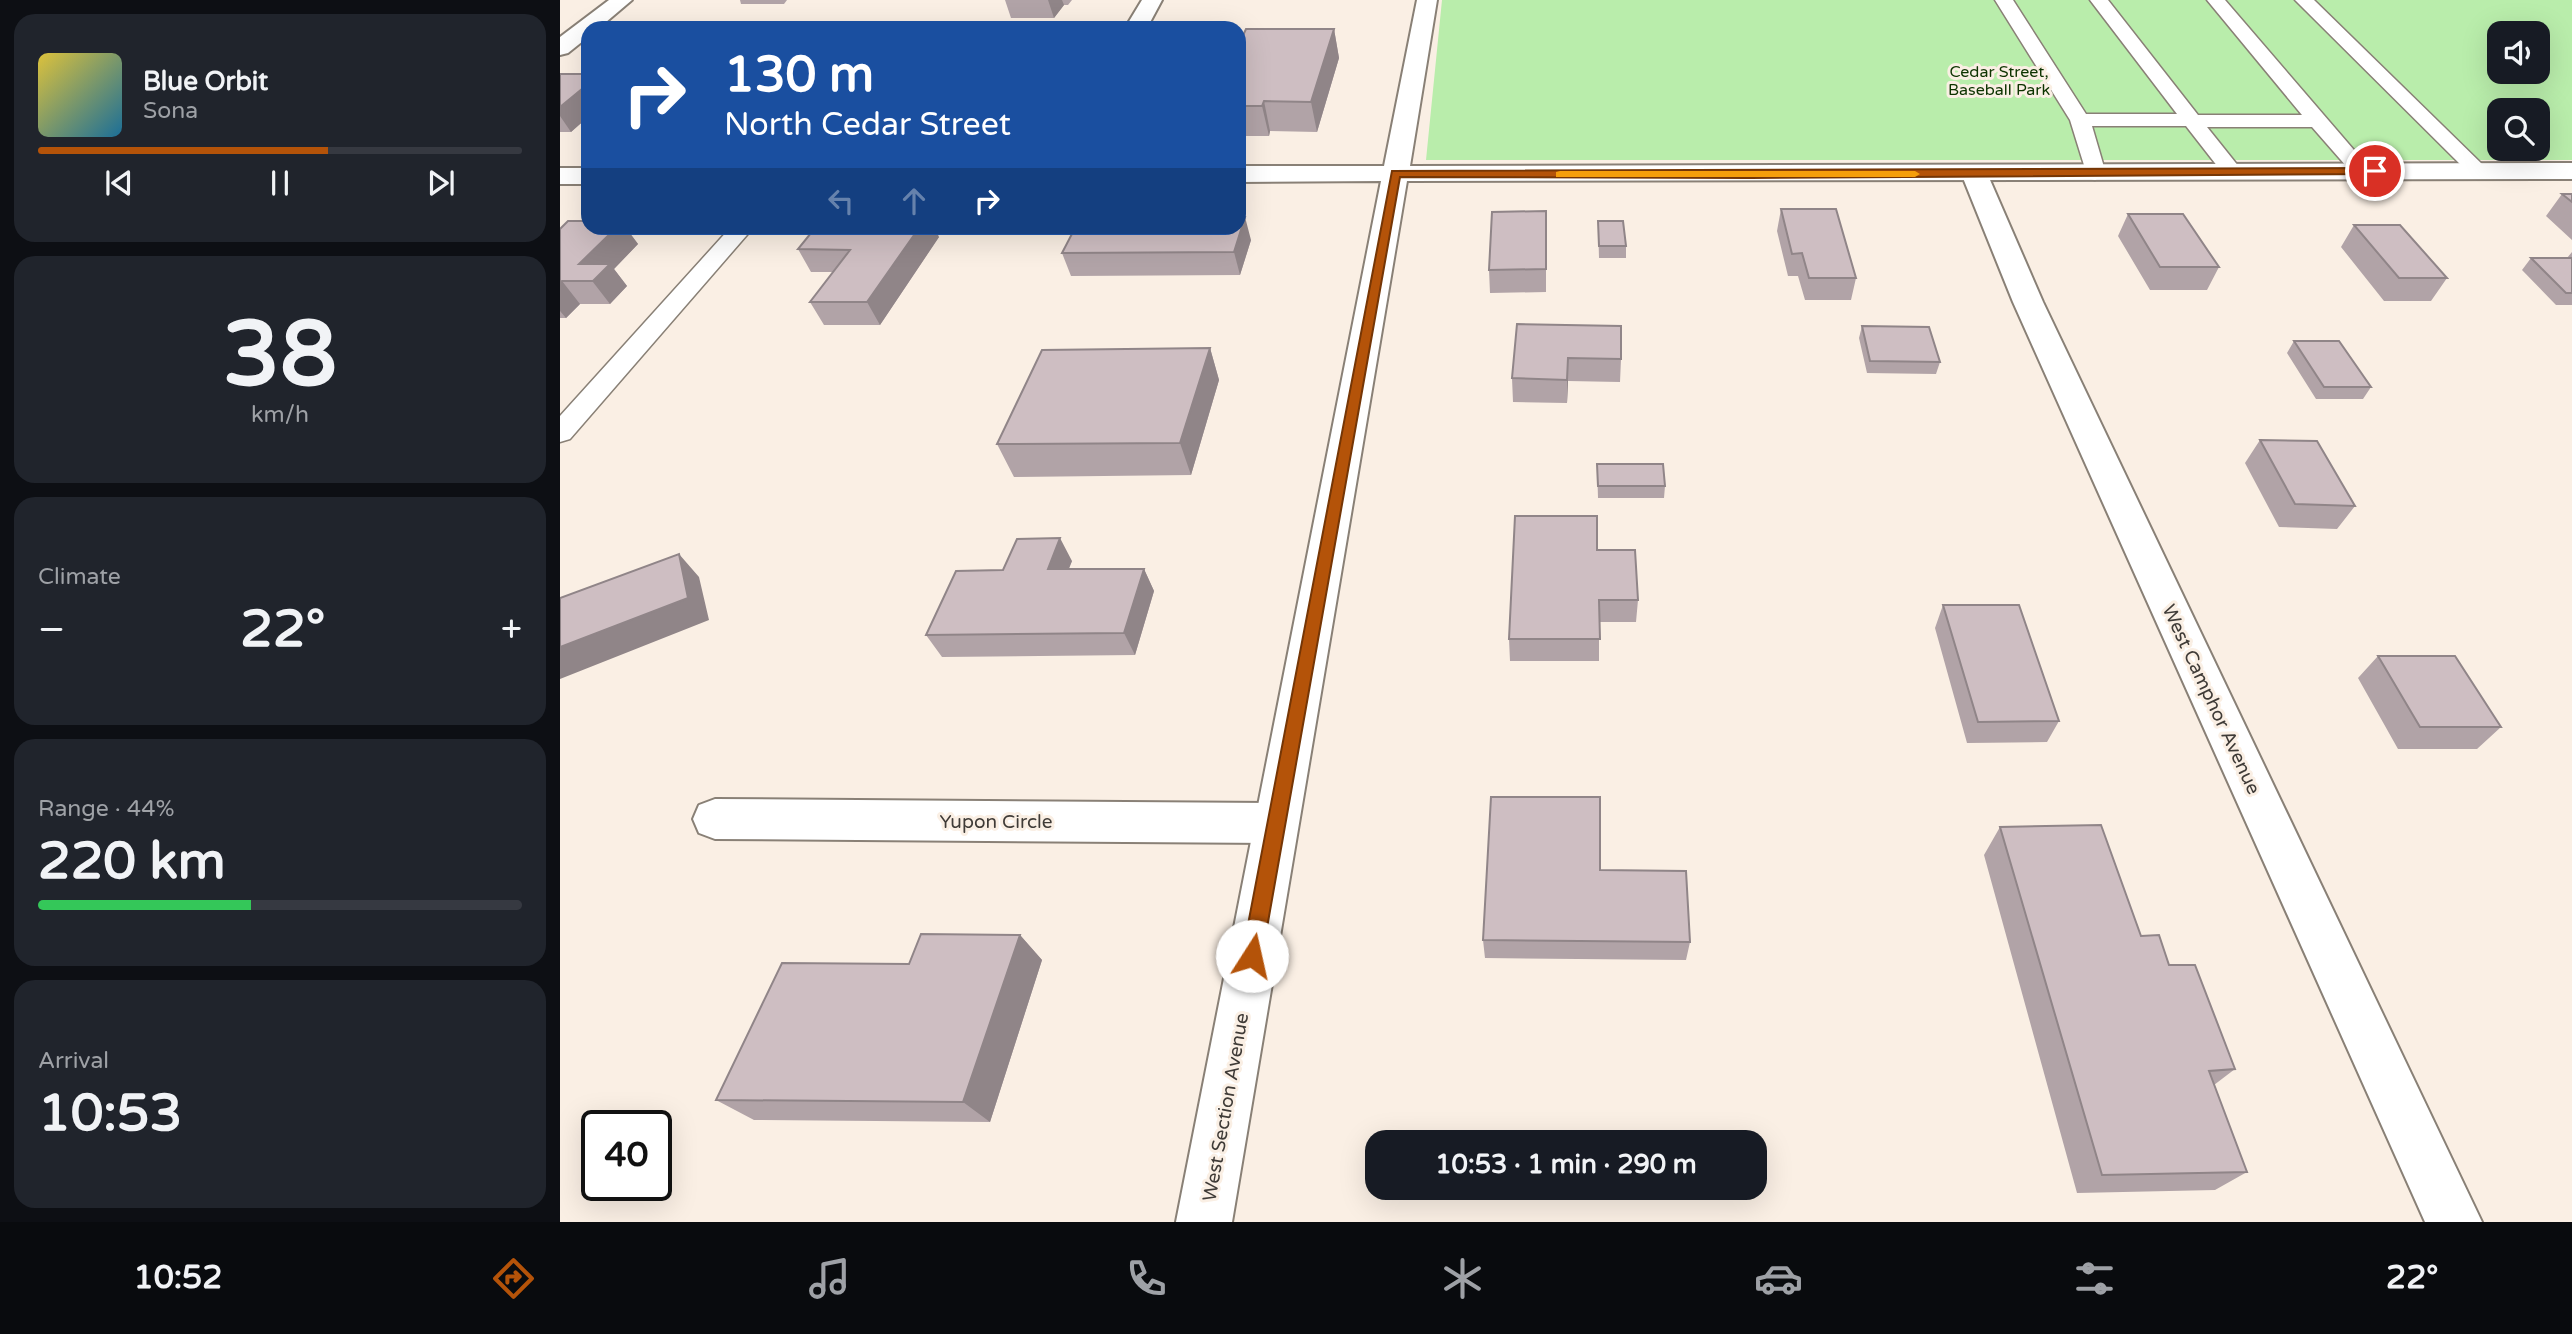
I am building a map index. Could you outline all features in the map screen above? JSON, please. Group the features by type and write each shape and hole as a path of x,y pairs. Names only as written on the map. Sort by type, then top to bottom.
{"street":[{"path":"594,21 622,0"},
{"path":"1140,21 1152,0"},
{"name":"West Section Avenue","path":"1204,1222 1427,0"},
{"path":"1246,174 2572,172"},
{"name":"West Camphor Avenue","path":"1974,173 2028,302 2454,1222"},
{"path":"560,176 581,176"},
{"name":"Yupon Circle","path":"715,820 1276,823"}],"lane":[{"path":"2004,0 2080,120 2095,174"},
{"path":"2099,0 2232,172"},
{"path":"2216,0 2361,171"},
{"path":"2304,0 2478,171"},
{"path":"2080,120 2318,121"},
{"path":"560,433 736,235"}],"green space":[{"name":"Cedar Street, Baseball Park","path":"1442,0 2572,0 2572,160 2550,160 2550,98 2487,98 2487,160 1426,160"}],"building":[{"path":"1246,29 1334,29 1311,102 1264,101 1262,106 1246,106"},
{"path":"560,74 581,74 581,90 560,107"},
{"path":"2562,194 2572,194 2572,202"},
{"path":"1781,209 1836,209 1856,278 1809,278 1802,253 1792,254"},
{"path":"1546,211 1546,269 1489,270 1492,212"},
{"path":"2128,214 2183,214 2219,267 2160,267"},
{"path":"568,221 581,221 581,235 609,235 579,264 610,264 593,281 560,283 560,229"},
{"path":"1598,221 1623,221 1626,246 1599,246"},
{"path":"2354,225 2400,225 2447,278 2399,278"},
{"path":"809,235 914,235 867,302 810,302 850,250 798,249"},
{"path":"1071,235 1239,235 1234,252 1062,253"},
{"path":"2531,258 2572,258 2572,293 2566,293"},
{"path":"1517,324 1621,326 1621,359 1568,358 1567,380 1512,378"},
{"path":"1862,326 1929,327 1940,362 1870,361"},
{"path":"2294,341 2339,341 2371,387 2324,387"},
{"path":"1210,348 1180,443 997,444 1042,350"},
{"path":"2260,440 2317,441 2355,506 2295,504"},
{"path":"1597,464 1663,464 1665,486 1598,486"},
{"path":"1515,516 1597,516 1597,550 1635,550 1638,600 1599,600 1600,639 1509,639"},
{"path":"1060,538 1048,569 1144,569 1124,633 926,635 956,571 1003,570 1017,539"},
{"path":"679,554 688,598 560,647 560,598"},
{"path":"1943,605 2019,605 2059,721 1978,722"},
{"path":"2378,656 2455,656 2501,727 2420,727"},
{"path":"1491,797 1600,797 1600,870 1686,871 1690,942 1483,940"},
{"path":"2101,825 2141,936 2159,935 2169,965 2195,965 2235,1069 2209,1071 2247,1172 2102,1175 2000,827"},
{"path":"921,934 1020,935 963,1102 716,1100 782,963 909,964"}],"slow traffic":[{"path":"1560,175 1915,174"}],"route":[{"path":"1252,956 1395,173 1751,175 2375,171"}]}
